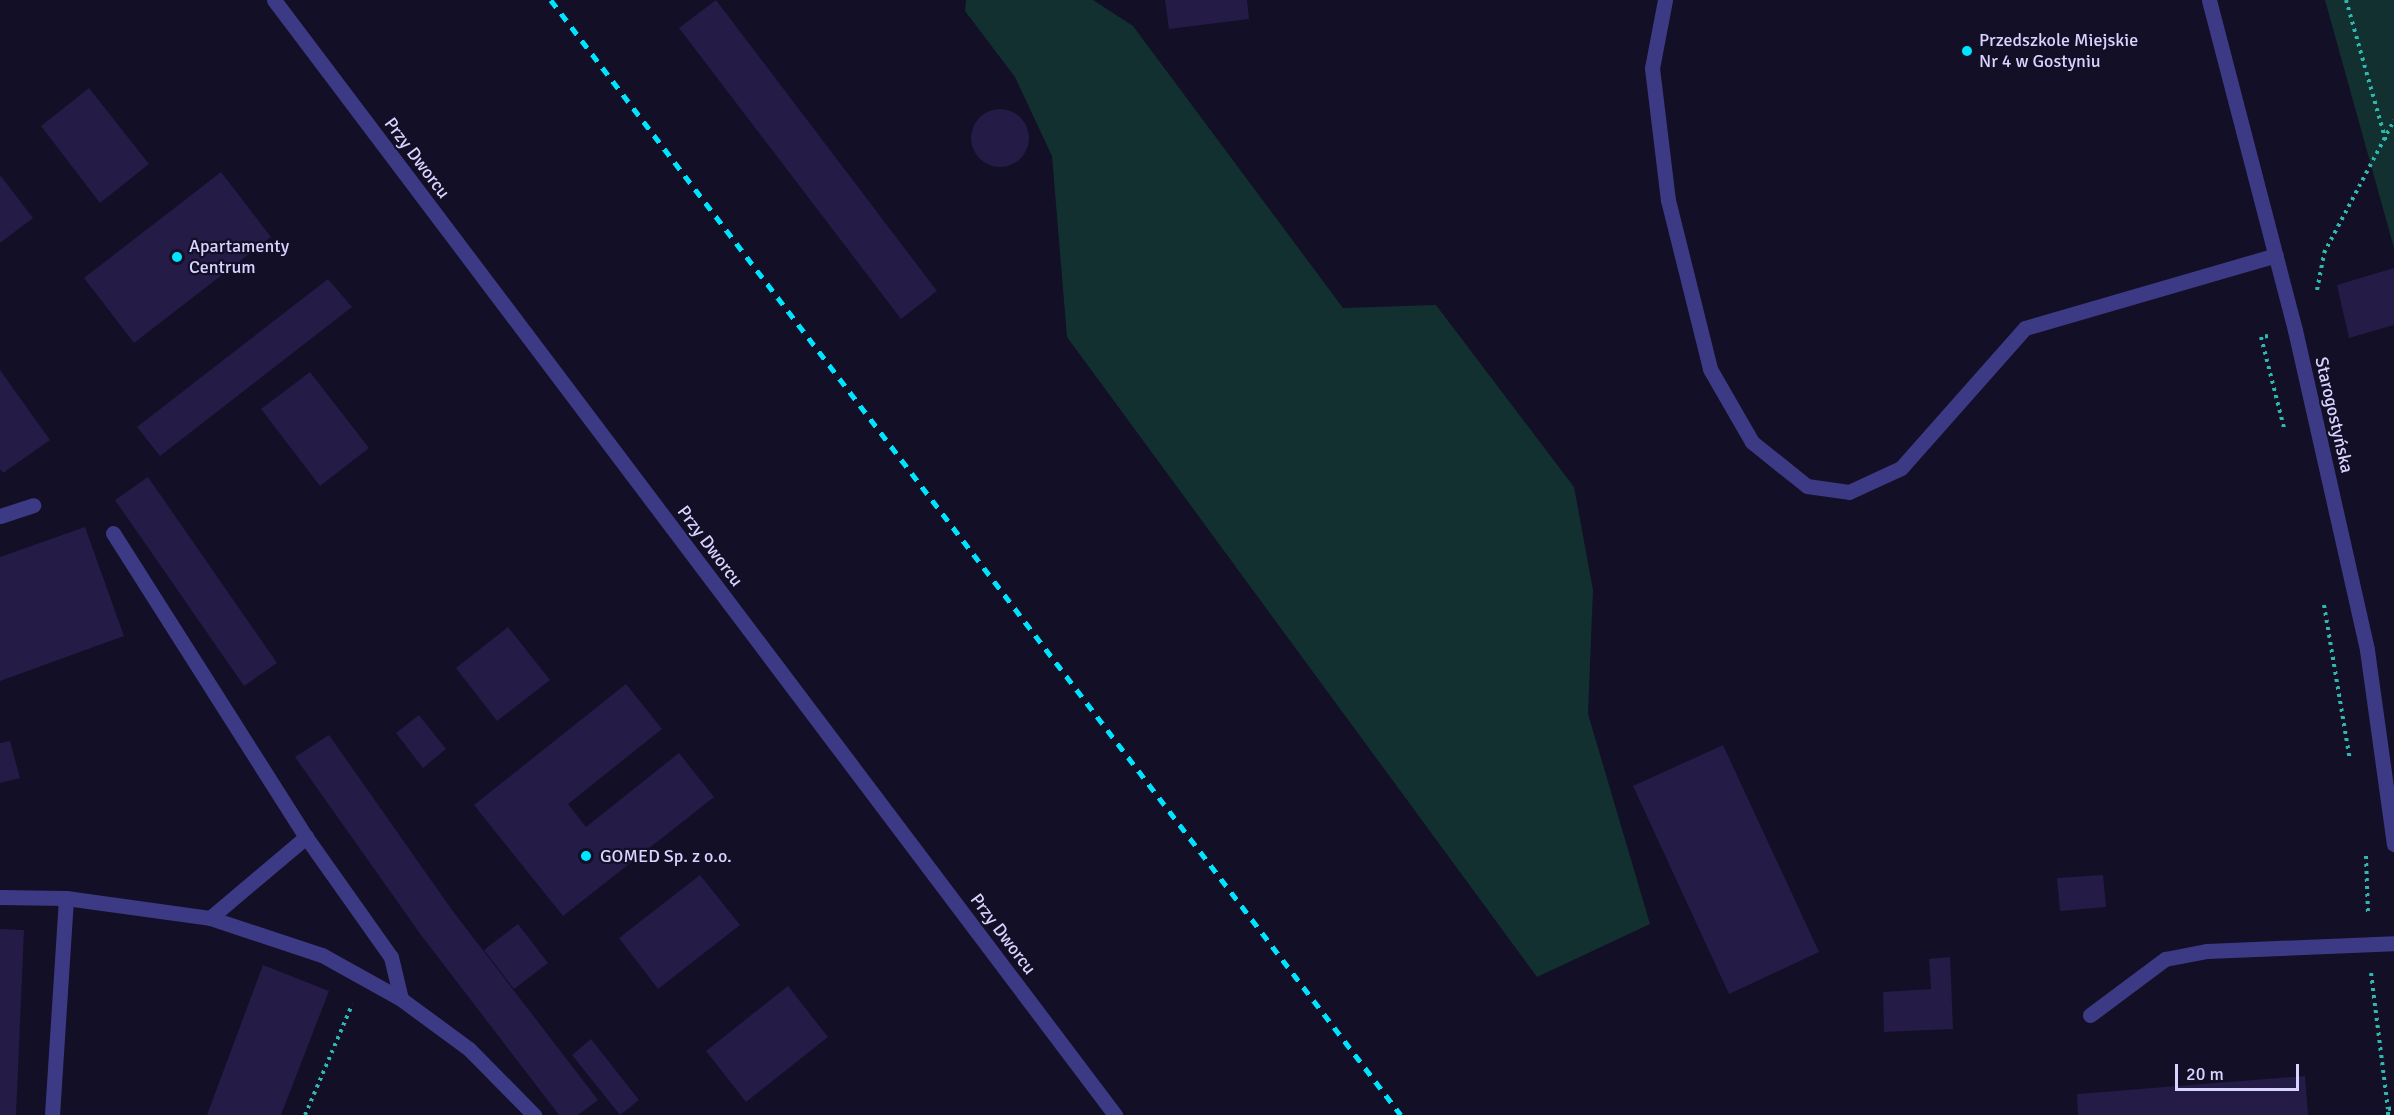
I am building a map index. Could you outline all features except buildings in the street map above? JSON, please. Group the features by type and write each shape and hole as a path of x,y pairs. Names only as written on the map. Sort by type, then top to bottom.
{"street":[{"name":"Przy Dworcu","path":"274,0 1115,1115"},
{"path":"1665,0 1652,68 1665,178 1710,369 1752,442 1807,486 1849,492 1901,468 2025,328 2276,255"},
{"name":"Starogostyńska","path":"2209,0 2295,330 2367,650 2394,844"},
{"path":"0,516 33,505"},
{"path":"113,533 306,837 391,957 401,999"},
{"path":"210,918 306,837"},
{"path":"0,897 66,898 210,918 322,955 401,999 469,1049 534,1115"},
{"path":"52,1115 66,898"},
{"path":"2090,1015 2165,959 2207,951 2394,943"}],"path":[{"path":"2346,0 2386,141"},
{"path":"2324,253 2386,141 2394,120"},
{"path":"2287,439 2261,338 2295,330"},
{"path":"2323,597 2352,770"},
{"path":"2365,851 2368,944 2388,1115"},
{"path":"305,1115 364,978"},
{"path":"2388,1109 2394,1108"}],"green space":[{"path":"966,0 1093,0 1133,26 1343,308 1436,305 1574,487 1593,590 1588,714 1650,924 1537,977 1067,337 1052,156 1015,77 965,11"},
{"path":"2325,0 2394,0 2394,248"}],"railway":[{"path":"551,0 1401,1115"}],"place":[{"name":"Przedszkole Miejskie Nr 4 w Gostyniu","path":"1967,51"},
{"name":"Apartamenty Centrum","path":"177,257"},
{"name":"GOMED Sp. z o.o.","path":"586,856"}]}
